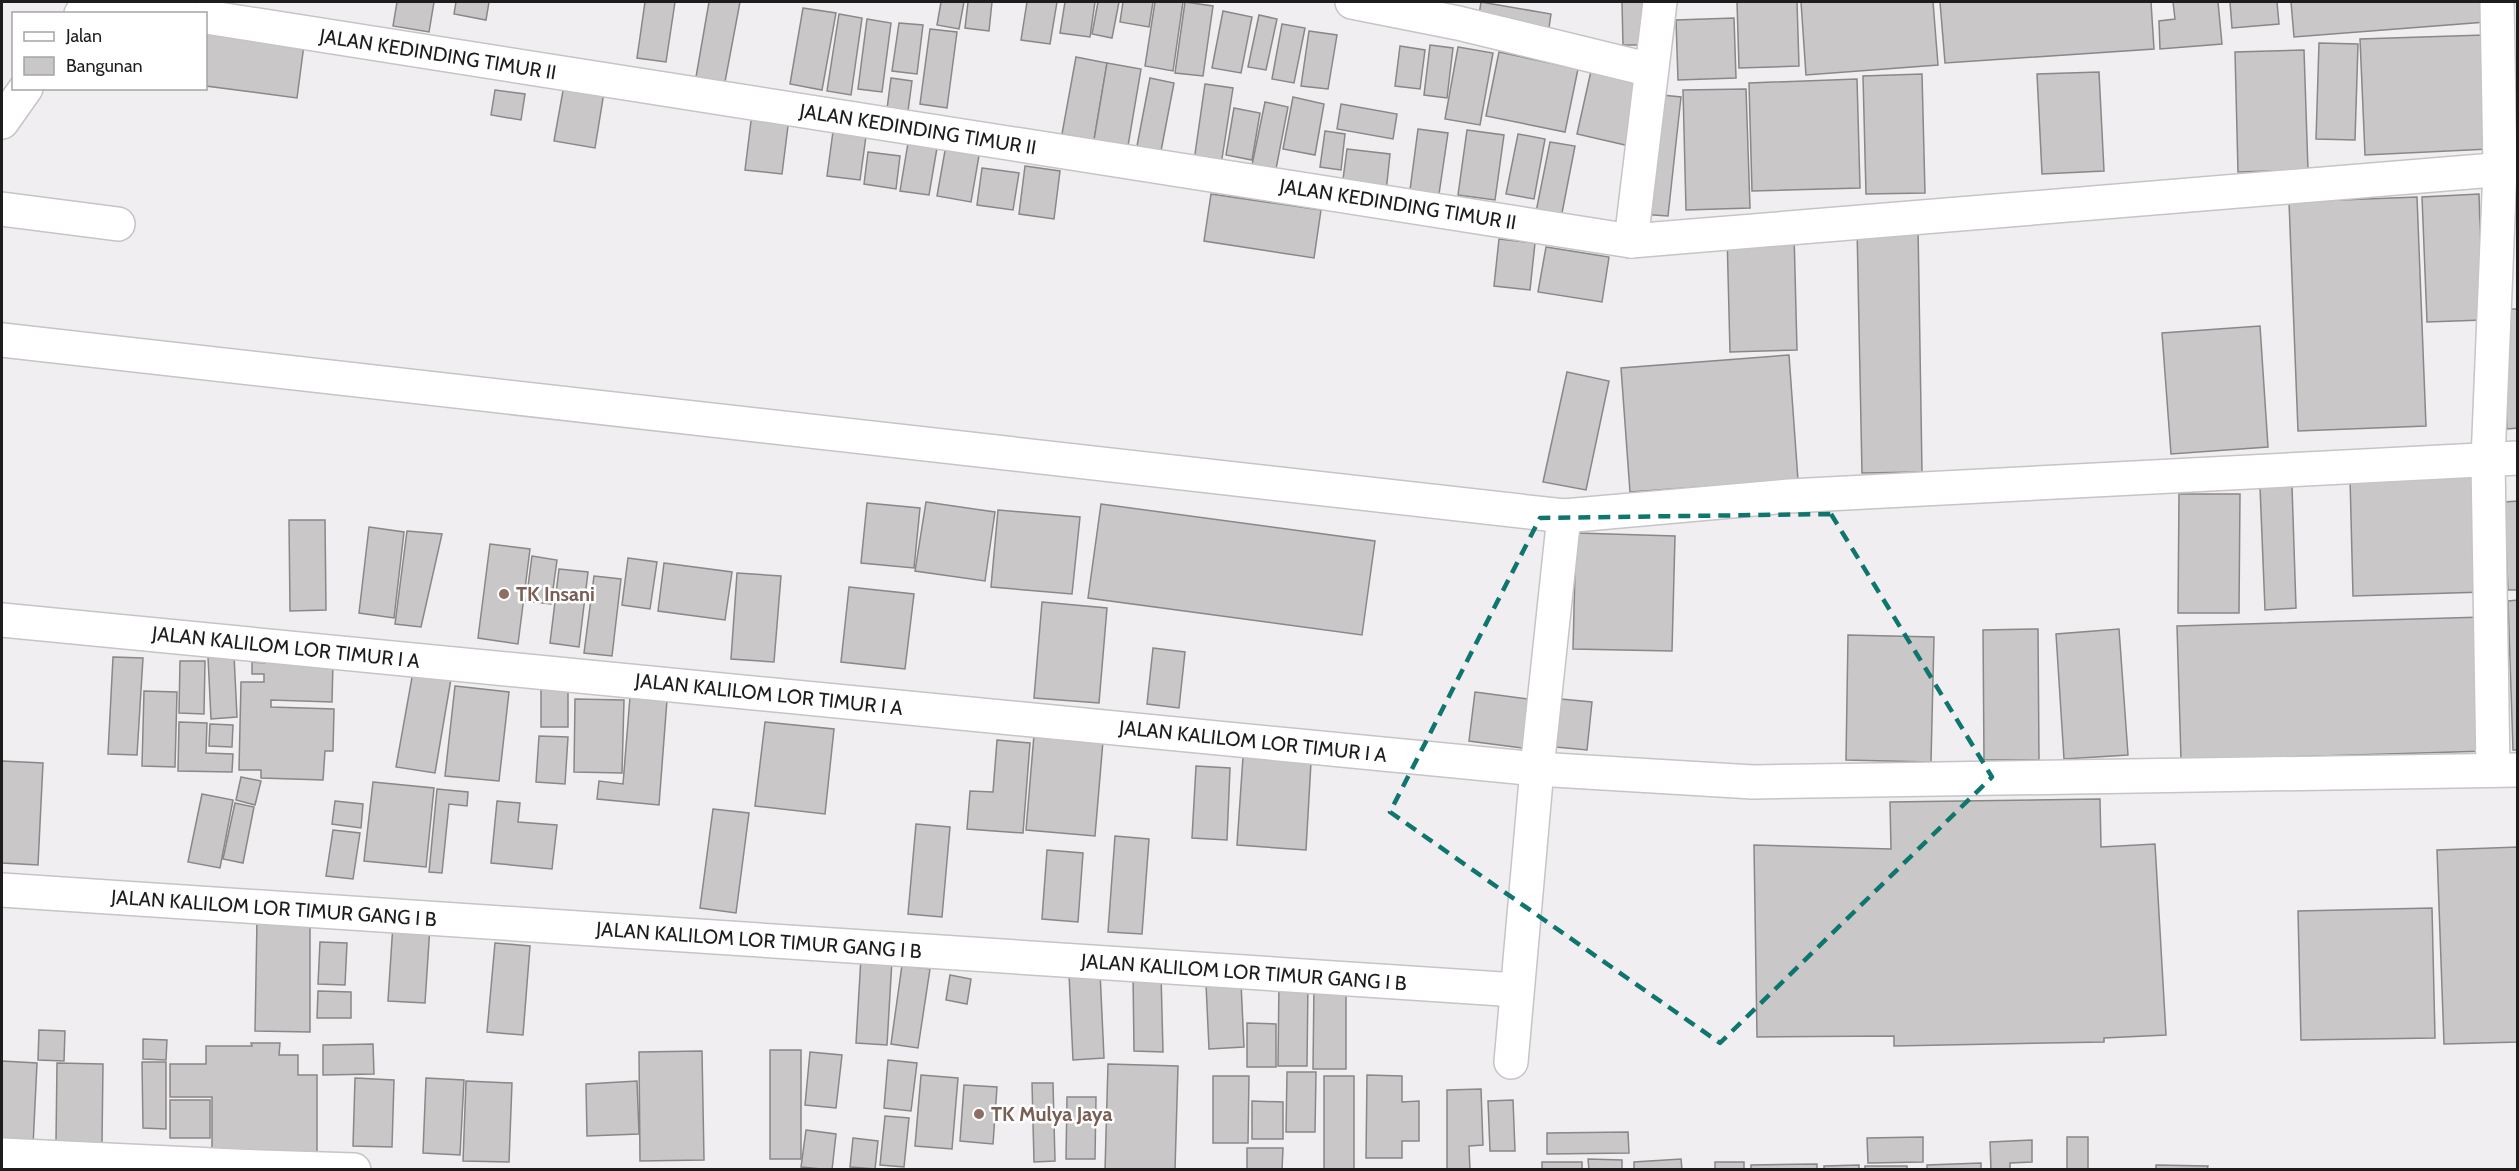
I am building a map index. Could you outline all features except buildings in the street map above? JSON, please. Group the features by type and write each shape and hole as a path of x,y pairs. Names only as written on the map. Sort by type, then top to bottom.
{"street":[{"path":"107,2 171,12"},
{"path":"1352,2 1461,12 1651,70"},
{"path":"1631,241 1651,70 1657,42 1660,2"},
{"path":"2497,2 2508,168 2503,459 2505,770"},
{"name":"JALAN KEDINDING TIMUR II","path":"207,17 1631,241 2508,168"},
{"path":"2,122 25,90"},
{"path":"2,209 118,224"},
{"path":"2,340 1564,516 1789,495 2503,459"},
{"path":"1511,1062 1537,769 1564,516"},
{"name":"JALAN KALILOM LOR TIMUR I A","path":"2,620 1537,769 1753,782 2505,770"},
{"name":"JALAN KALILOM LOR TIMUR GANG I B","path":"2,890 1517,990"},
{"path":"2,1155 234,1168 354,1170"}],"highlighted area":[{"path":"1831,514 1992,777 1720,1043 1390,812 1540,518"}],"place":[{"name":"TK Insani","path":"504,594"},
{"name":"TK Mulya Jaya","path":"979,1114"}]}
